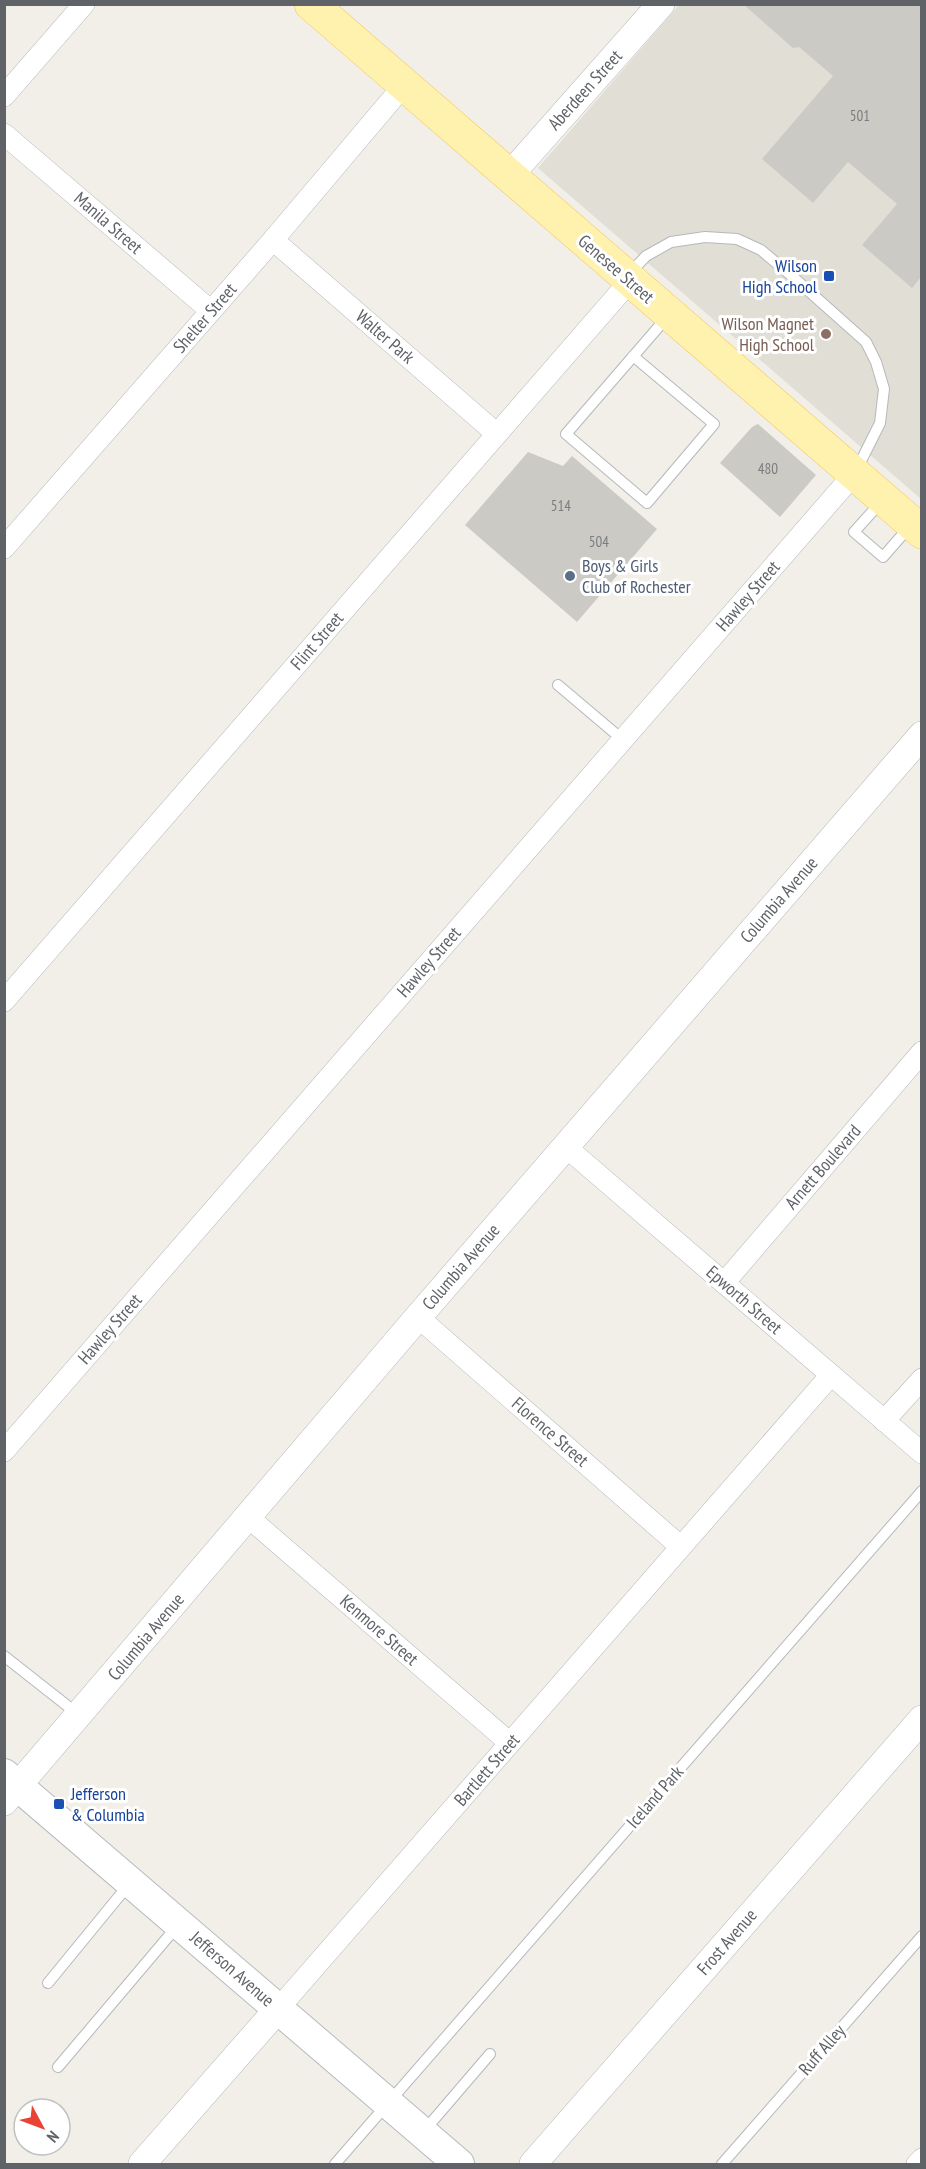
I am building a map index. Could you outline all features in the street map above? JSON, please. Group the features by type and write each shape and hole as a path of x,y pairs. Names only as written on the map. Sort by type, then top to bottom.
{"main road":[{"name":"Genesee Street","path":"311,4 917,528"},
{"name":"Jefferson Avenue","path":"9,1787 130,1882 459,2164"}],"street":[{"path":"4,96 84,4"},
{"name":"Aberdeen Street","path":"509,176 662,4"},
{"name":"Shelter Street","path":"4,548 273,240 404,85"},
{"name":"Manila Street","path":"4,134 211,311"},
{"name":"Walter Park","path":"273,240 497,434"},
{"name":"Flint Street","path":"4,1001 497,434 628,279"},
{"name":"Hawley Street","path":"4,1451 854,474"},
{"name":"Columbia Avenue","path":"9,1787 79,1715 418,1317 921,735"},
{"name":"Arnett Boulevard","path":"724,1283 921,1052"},
{"name":"Epworth Street","path":"566,1147 921,1453"},
{"name":"Florence Street","path":"418,1317 681,1547"},
{"name":"Bartlett Street","path":"142,2164 831,1375"},
{"path":"884,1421 921,1379"},
{"name":"Kenmore Street","path":"248,1516 510,1743"},
{"name":"Frost Avenue","path":"533,2164 921,1719"},
{"path":"917,2164 921,2159"}],"lane":[{"path":"628,279 645,256 671,242 705,237 737,239 760,250 793,277 866,342 876,362 884,389 880,423 854,474"},
{"path":"633,356 714,424 647,503 566,434 633,356 669,315"},
{"path":"883,499 854,532 883,557 917,528"},
{"path":"558,685 623,740"},
{"name":"Iceland Park","path":"335,2164 921,1491"},
{"path":"4,1656 79,1715"},
{"path":"48,1983 130,1882"},
{"path":"58,2067 179,1924"},
{"name":"Ruff Alley","path":"722,2164 921,1936"},
{"path":"422,2133 490,2054"}],"shaded area":[{"name":"Wilson Magnet High School","path":"679,5 921,5 921,499 538,168"}],"building":[{"path":"743,4 921,4 921,277 912,288 862,245 897,204 848,162 813,203 762,159 833,76 799,47 793,48"},
{"path":"758,424 816,475 780,517 720,463 752,427"},
{"name":"Boys & Girls Club of Rochester","path":"528,452 563,466 572,456 657,529 577,622 465,525"}],"place":[{"name":"Wilson High School","path":"829,276"},
{"name":"Wilson Magnet High School","path":"826,334"},
{"name":"Boys & Girls Club of Rochester","path":"570,576"},
{"name":"Jefferson & Columbia","path":"59,1804"}]}
